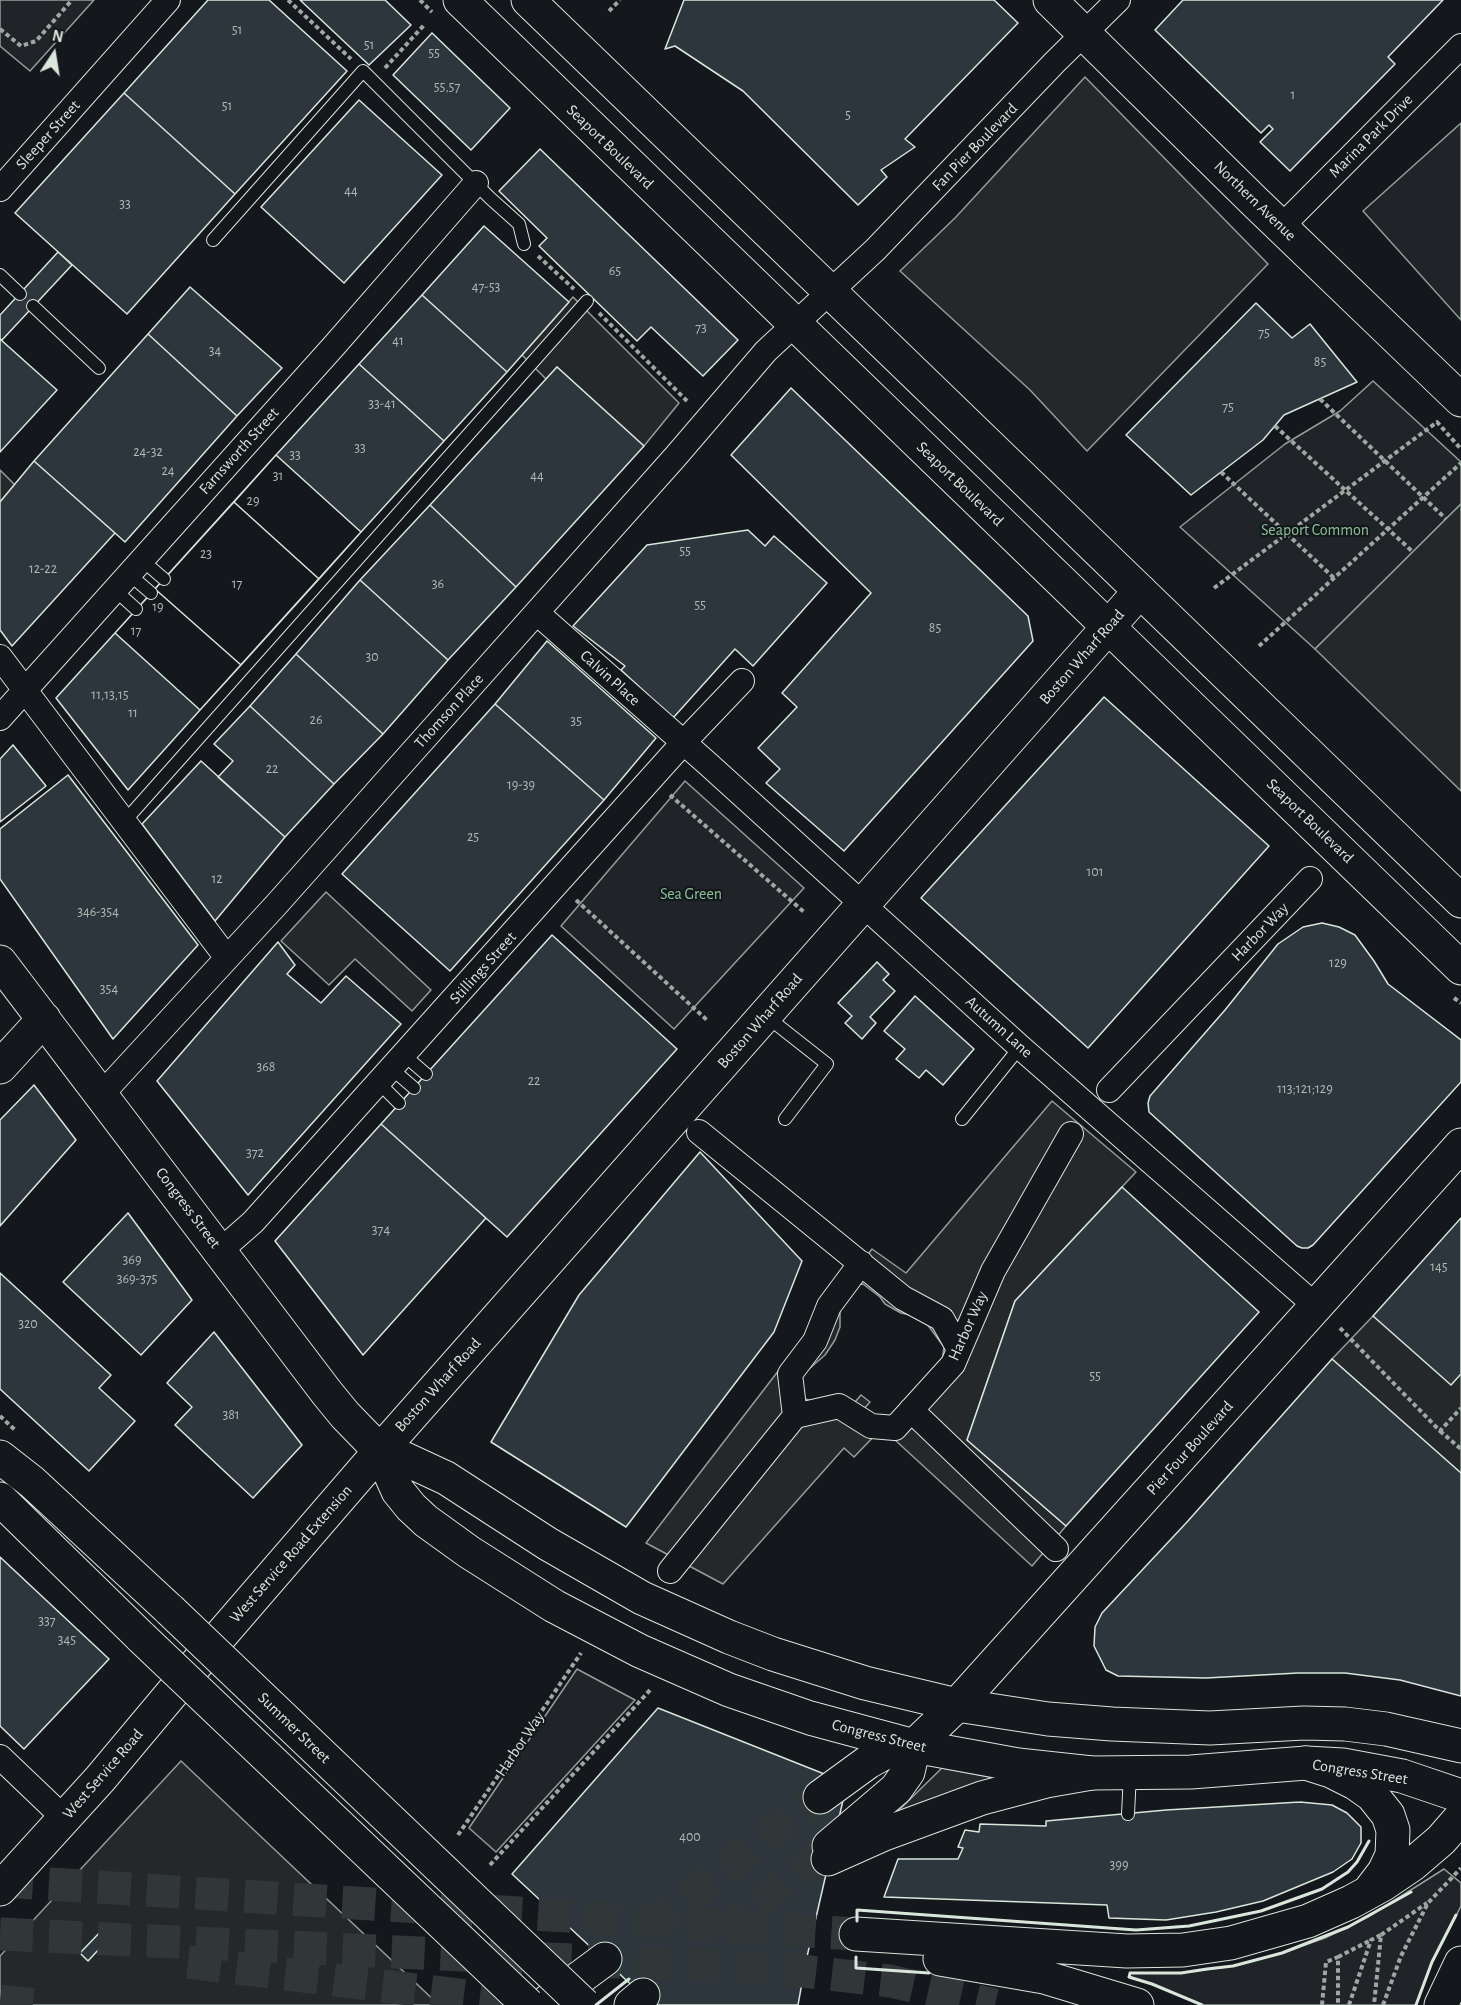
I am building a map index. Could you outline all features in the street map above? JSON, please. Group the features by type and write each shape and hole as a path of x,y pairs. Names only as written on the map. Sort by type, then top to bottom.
{"main road":[{"name":"Seaport Boulevard","path":"460,0 1461,968"},
{"path":"528,0 1461,901"},
{"name":"Northern Avenue","path":"1050,0 1461,400"},
{"name":"Boston Wharf Road","path":"380,1451 1140,591"},
{"name":"Congress Street","path":"0,962 345,1415 380,1451 398,1491 411,1507 426,1521 511,1580 554,1606 640,1651 729,1690 810,1718 914,1746 1018,1765 1092,1773 1191,1772 1306,1763 1343,1766 1402,1776 1461,1796"},
{"path":"0,1067 44,1019"},
{"name":"Pier Four Boulevard","path":"914,1746 957,1705 1328,1318 1461,1145"},
{"name":"Congress Street","path":"380,1451 405,1458 446,1478 548,1545 642,1598 774,1654 820,1670 911,1695 957,1705 1048,1719 1210,1728 1304,1723 1345,1724 1413,1734 1461,1746"},
{"name":"West Service Road Extension","path":"203,1656 380,1451"},
{"name":"Summer Street","path":"0,1457 32,1482 170,1610 584,2005"},
{"path":"0,1499 142,1638 528,2005"},
{"name":"West Service Road","path":"0,1889 65,1819 203,1656"},
{"path":"1130,1773 1131,1755 1141,1743 1185,1740 1210,1728"},
{"path":"820,1797 868,1762 898,1749 914,1746 908,1772 896,1789 829,1852 982,1798 1047,1781 1092,1773"},
{"path":"1306,1763 1331,1771 1355,1783 1372,1795 1388,1815 1393,1830 1392,1855 1378,1880 1364,1895"},
{"path":"1137,2005 1027,1974 856,1940 1102,1950 1183,1950 1231,1943 1323,1915 1364,1895 1413,1864 1441,1840 1461,1817"},
{"path":"543,2005 605,1959"},
{"path":"1441,2005 1461,1963"}],"street":[{"name":"Sleeper Street","path":"0,189 168,0"},
{"name":"Fan Pier Boulevard","path":"794,324 875,250 1118,0"},
{"name":"Marina Park Drive","path":"1282,226 1461,46"},
{"name":"Farnsworth Street","path":"0,718 333,347 476,183"},
{"name":"Thomson Place","path":"101,1095 537,613 766,351 794,324"},
{"name":"Calvin Place","path":"537,613 683,743"},
{"path":"0,657 227,957"},
{"name":"Stillings Street","path":"220,1251 249,1226 741,681"},
{"name":"Autumn Lane","path":"683,743 1020,1047 1328,1318"},
{"name":"Harbor Way","path":"1109,1090 1310,879"},
{"path":"699,1132 903,1298 942,1319 959,1349"},
{"name":"Harbor Way","path":"795,1416 839,1406 871,1426 896,1428 953,1364 993,1271 1071,1134"},
{"path":"670,1571 795,1416 790,1374 815,1341 828,1306 861,1263"},
{"path":"911,1410 1056,1549"},
{"path":"0,1756 65,1819"}],"lane":[{"path":"213,240 363,71 519,224 524,243"},
{"path":"0,275 20,294"},
{"path":"123,822 587,301"},
{"path":"33,306 99,368"},
{"path":"129,574 164,579"},
{"path":"129,574 151,593"},
{"path":"129,574 136,609"},
{"path":"765,1015 827,1064 785,1119"},
{"path":"962,1119 1020,1047"},
{"path":"392,1069 426,1074"},
{"path":"392,1069 414,1088"},
{"path":"392,1069 399,1103"},
{"path":"1128,1814 1130,1773"}],"path":[{"path":"0,29 21,46 36,41 72,0"},
{"path":"288,0 363,71"},
{"path":"609,12 620,0"},
{"path":"373,81 425,24"},
{"path":"524,243 587,301 688,402"},
{"path":"1320,399 1446,519"},
{"path":"1214,588 1437,422 1461,449"},
{"path":"1275,426 1413,552"},
{"path":"1259,646 1461,464"},
{"path":"1221,472 1334,578"},
{"path":"668,793 804,912"},
{"path":"573,897 708,1021"},
{"path":"1328,1318 1440,1431 1461,1449"},
{"path":"1440,1431 1461,1408"},
{"name":"Harbor Way","path":"458,1835 581,1652"},
{"path":"490,1866 656,1683"},
{"path":"1322,2005 1326,1962 1381,1935 1428,1903 1461,1868"},
{"path":"1383,2005 1401,1956 1428,1903"},
{"path":"1374,2005 1381,1935"},
{"path":"1349,2005 1371,1940"},
{"path":"1338,1957 1338,2005"}],"green space":[{"path":"0,0 94,0 30,71 0,46"},
{"path":"1461,123 1461,320 1363,211"},
{"name":"Seaport Common","path":"1373,381 1461,462 1461,504 1315,649 1180,527 1285,444 1340,411"},
{"name":"Sea Green","path":"685,781 804,888 674,1029 561,926"},
{"path":"577,1669 635,1700 496,1852 469,1828"},
{"path":"1444,1869 1461,1883 1461,1906 1432,1962 1416,2005 1202,2005 1129,1977 1130,1973 1181,1973 1233,1966 1282,1953 1325,1938 1368,1917"}],"shaded area":[{"path":"1085,77 1268,264 1087,451 1030,390 900,271 955,218"},
{"path":"573,297 679,403 644,446 557,367 546,379 522,355"},
{"path":"0,470 15,485 0,502"},
{"path":"1461,504 1461,791 1315,649"},
{"path":"326,892 431,990 412,1011 355,959 329,985 281,941"},
{"path":"1052,1101 1136,1172 1015,1301 967,1440 1066,1526 1032,1566 882,1428 854,1457 844,1448 723,1584 646,1543 872,1249 906,1273","holes":["863,1284 880,1297 885,1304 901,1313 915,1316 927,1324 944,1347 942,1361 923,1386 908,1396 885,1422 862,1411 870,1402 861,1395 855,1402 811,1401 803,1398 802,1375 825,1355 835,1340 840,1327 840,1301 852,1285"]},
{"path":"1373,1316 1461,1373 1461,1474 1332,1359"},
{"path":"181,1761 439,2005 0,2005 0,1956"},
{"path":"942,1768 995,1778 897,1814 899,1810"}],"building":[{"path":"208,0 269,0 347,71 235,194 124,93"},
{"path":"300,0 385,0 411,25 369,65"},
{"path":"684,0 994,0 1018,23 905,139 915,147 881,170 887,177 858,205 743,91 675,46 665,49"},
{"path":"1183,0 1443,0 1388,57 1395,64 1290,171 1260,142 1273,129 1269,125 1261,133 1155,30"},
{"path":"432,33 510,108 471,150 393,75"},
{"path":"124,93 235,194 127,314 15,213"},
{"path":"359,100 442,175 344,283 261,207"},
{"path":"540,149 738,340 703,376 651,327 637,341 539,246 547,238 499,191"},
{"path":"484,226 569,302 507,372 422,295"},
{"path":"58,252 72,265 2,340 0,339 0,315"},
{"path":"190,287 282,368 237,416 148,334"},
{"path":"422,295 507,372 444,441 359,364"},
{"path":"1256,303 1292,338 1310,324 1357,382 1284,415 1263,440 1191,495 1126,435"},
{"path":"148,334 237,416 125,542 34,461"},
{"path":"0,339 57,390 0,452"},
{"path":"359,364 444,441 361,532 276,455"},
{"path":"557,367 644,446 516,587 430,505"},
{"path":"791,388 1028,616 1033,641 844,851 766,783 780,769 758,748 797,707 782,693 871,593 731,455"},
{"path":"276,455 361,532 200,710 115,633"},
{"path":"276,455 361,532 319,579 234,502"},
{"path":"34,461 115,533 12,646 0,630 0,502"},
{"path":"234,502 319,579 241,665 155,589"},
{"path":"430,505 516,587 448,660 360,580"},
{"path":"748,530 765,546 774,536 827,583 753,666 735,649 673,718 621,670 625,666 573,626 647,545"},
{"path":"360,580 448,660 383,734 296,654"},
{"path":"155,589 241,665 200,710 115,633"},
{"path":"115,633 200,710 128,790 56,698"},
{"path":"547,641 656,738 604,800 495,704"},
{"path":"296,654 383,734 334,784 250,706"},
{"path":"1104,697 1269,846 1088,1048 921,898"},
{"path":"495,704 604,800 450,971 342,874"},
{"path":"250,706 334,784 285,837 218,777 233,761 214,744"},
{"path":"13,745 46,786 0,822 0,759"},
{"path":"201,761 285,837 215,921 142,824"},
{"path":"68,775 198,945 113,1039 0,879 0,829"},
{"path":"1322,923 1339,927 1355,935 1388,984 1461,1040 1461,1082 1313,1245 1302,1248 1297,1246 1149,1112 1148,1103 1150,1096 1225,1010 1278,944 1303,927"},
{"path":"552,935 677,1049 507,1237 381,1124"},
{"path":"278,942 295,965 287,974 321,1003 346,976 401,1024 248,1195 157,1081"},
{"path":"877,962 889,974 883,980 895,991 870,1017 876,1023 862,1039 845,1023 852,1016 838,1003"},
{"path":"915,996 974,1049 943,1085 926,1070 919,1078 896,1059 905,1049 884,1031"},
{"path":"34,1085 76,1140 0,1226 0,1120"},
{"path":"381,1124 486,1218 363,1355 275,1241"},
{"path":"700,1152 802,1261 774,1332 626,1527 491,1442 579,1295"},
{"path":"1122,1187 1259,1312 1066,1526 967,1440 1015,1301"},
{"path":"128,1213 192,1300 141,1355 63,1282"},
{"path":"1461,1218 1461,1374 1451,1385 1373,1316"},
{"path":"0,1273 111,1375 99,1388 135,1421 89,1471 0,1389"},
{"path":"214,1332 302,1445 253,1498 175,1425 192,1407 167,1383"},
{"path":"1332,1359 1461,1473 1461,1696 1400,1680 1345,1673 1206,1678 1118,1676 1106,1670 1094,1646 1095,1627 1102,1613 1187,1522"},
{"path":"0,1557 109,1659 24,1749 0,1726"},
{"path":"658,1708 847,1783 798,2005 653,2005 512,1874"},
{"path":"1300,1802 1332,1805 1347,1813 1361,1827 1361,1843 1352,1859 1333,1872 1263,1901 1216,1912 1166,1920 1109,1918 1107,1905 884,1897 898,1859 958,1859 963,1848 958,1847 965,1830 979,1832 980,1824 1046,1826 1046,1821 1166,1810"},
{"path":"105,1927 112,1935 88,1961 80,1953"}],"tunnel":[{"path":"646,1928 820,1797"},
{"path":"720,1934 829,1846"},
{"path":"0,1881 856,1934"},
{"path":"0,1934 793,1970 890,1981 995,2005"},
{"path":"188,1962 540,2005"},
{"path":"0,2001 36,2005"}],"wall":[{"path":"857,1921 857,1910 1136,1930 1189,1926 1261,1911 1322,1889 1348,1872 1357,1862 1369,1841"},
{"path":"1202,2005 1129,1977 1130,1973 1181,1973 1233,1966 1282,1953 1348,1927 1411,1892"},
{"path":"1416,2005 1432,1962 1456,1915"},
{"path":"856,1957 856,1968 929,1973"},
{"path":"596,2005 629,1979"}]}
